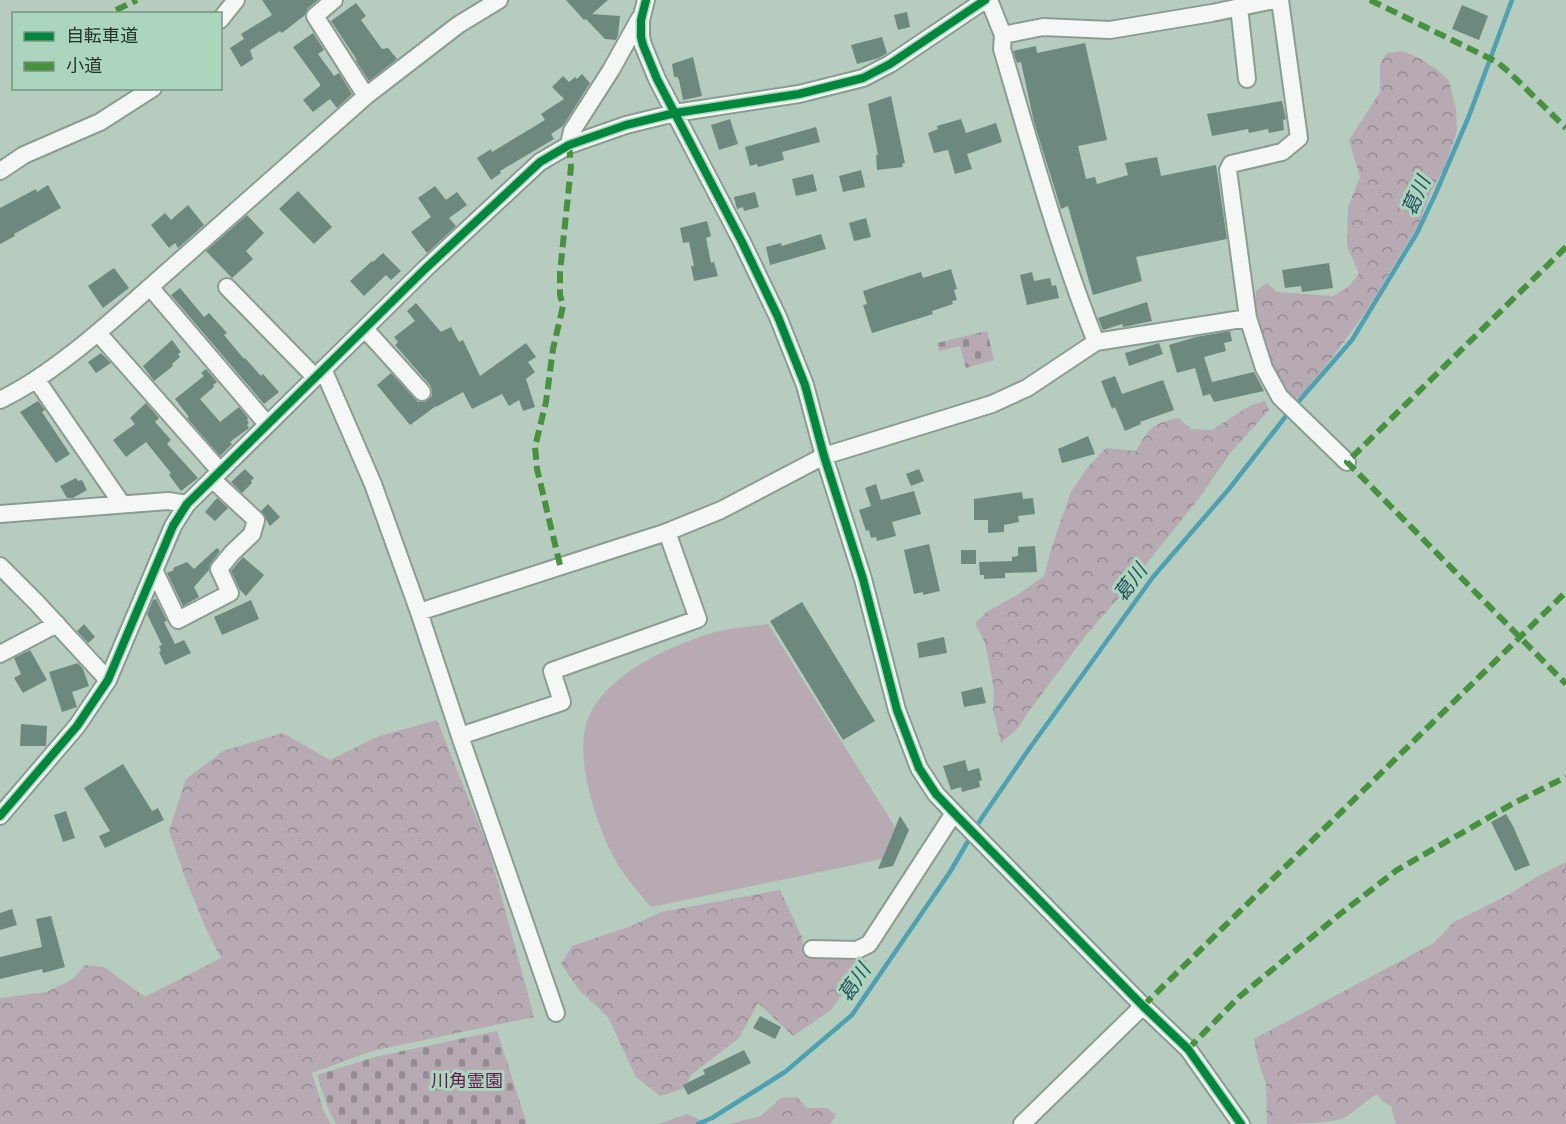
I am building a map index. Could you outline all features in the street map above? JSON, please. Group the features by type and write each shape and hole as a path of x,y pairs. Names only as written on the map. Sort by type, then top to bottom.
{"street":[{"path":"222,18 236,0"},
{"path":"334,0 315,16 366,96"},
{"path":"0,400 36,379 98,333 366,96 451,30 499,0"},
{"path":"0,816 77,726 108,680 173,526 187,504 425,269 540,162 569,145 607,130 675,113 799,94 863,78 890,64 987,0 1002,35 1002,49 1037,168 1080,302 1096,342"},
{"path":"1002,35 1043,27 1110,30 1209,7 1239,7 1274,0"},
{"path":"1280,0 1299,138 1282,152 1231,164 1228,170 1248,318 1269,378 1280,397 1347,462"},
{"path":"1239,7 1247,80"},
{"path":"644,8 640,37 657,80 778,317 805,385 862,579 897,710 919,768 936,794 957,816 1188,1049 1241,1124"},
{"path":"569,145 572,131 611,70 644,8"},
{"path":"0,171 24,156 100,122 150,90"},
{"path":"150,287 267,424"},
{"path":"227,287 319,373 373,484 556,1013"},
{"path":"419,612 667,532 721,510 824,456 992,404 1027,388 1096,342 1248,318"},
{"path":"365,329 422,392"},
{"path":"98,333 256,520 252,534 219,569 230,593 178,620 155,572"},
{"path":"36,379 122,504"},
{"path":"0,514 168,501 187,504"},
{"path":"460,736 562,702 552,671 698,619 667,532"},
{"path":"0,567 57,624 108,680"},
{"path":"0,654 57,624"},
{"path":"812,949 857,950 869,944 957,816"},
{"path":"1022,1124 1143,1006"}],"green space":[{"path":"1403,51 1421,59 1449,81 1456,109 1457,131 1445,166 1431,192 1419,224 1367,310 1306,390 1299,397 1290,400 1270,367 1258,321 1252,312 1257,290 1267,283 1277,292 1333,296 1348,287 1359,274 1347,246 1348,207 1360,177 1349,140 1380,92 1380,63 1387,53"},
{"path":"987,331 994,360 966,368 960,346 939,351 937,343"},
{"path":"1265,401 1269,410 1231,452 1200,497 1087,634 1018,728 1001,743 993,710 994,690 985,643 975,623 988,611 1019,594 1044,576 1071,492 1087,468 1106,448 1136,451 1148,432 1162,422 1179,418 1191,429 1212,430 1251,405"},
{"path":"768,624 895,827 882,859 651,907 622,871 604,838 596,817 585,772 583,750 590,714 599,699 611,686 659,654 716,632"},
{"path":"437,720 489,850 534,1017 372,1051 312,1073 324,1112 331,1124 0,1124 0,998 47,992 73,979 85,965 104,967 145,997 221,958 187,883 169,831 186,779 223,751 283,733 330,760 379,736"},
{"path":"1566,862 1566,1124 1396,1124 1391,1106 1383,1102 1377,1094 1342,1119 1316,1123 1267,1124 1266,1084 1254,1039 1434,943 1454,922"},
{"path":"780,890 802,937 803,955 867,960 831,1010 793,1036 758,1003 739,1038 691,1075 685,1088 660,1096 636,1077 608,1017 580,991 561,964 572,946 631,926 661,912"},
{"name":"川角霊園","path":"497,1031 527,1124 336,1124 329,1111 317,1075 375,1057"},
{"path":"797,1097 807,1108 827,1108 836,1115 830,1124 729,1124 761,1116 781,1098"},
{"path":"687,1114 709,1124 658,1124"}],"building":[{"path":"262,0 318,0 308,8 305,15 282,33 280,31 250,50 253,59 241,67 230,48 244,39 241,34 272,15"},
{"path":"566,0 608,0 592,14 620,16 616,40 605,39"},
{"path":"356,3 366,16 361,20 382,49 388,48 397,59 369,81 331,21"},
{"path":"1462,5 1488,16 1479,40 1452,29"},
{"path":"907,12 910,27 898,30 894,15"},
{"path":"313,33 324,50 318,54 334,76 339,73 352,94 337,108 330,99 313,112 303,100 320,84 293,47"},
{"path":"882,37 887,53 879,58 857,64 851,45"},
{"path":"1085,43 1107,140 1078,146 1086,179 1095,177 1097,184 1128,175 1125,163 1157,157 1161,176 1216,165 1227,239 1136,257 1142,281 1093,295 1068,206 1061,209 1034,122 1021,62 1017,63 1013,51 1036,46 1037,53"},
{"path":"693,57 702,96 683,100 679,80 674,77 672,64"},
{"path":"582,74 590,83 563,126 551,134 554,139 500,171 501,173 491,180 477,158 491,149 492,152 545,120 541,114 564,99 552,87 563,76 569,82"},
{"path":"891,96 905,163 902,164 903,167 877,170 876,155 878,155 868,104"},
{"path":"1282,101 1286,119 1283,120 1284,130 1269,133 1268,129 1249,133 1248,129 1212,136 1207,114"},
{"path":"730,119 738,144 719,150 711,125"},
{"path":"961,119 966,133 996,123 1002,142 967,154 972,169 955,174 948,150 934,153 928,133 938,129 937,126"},
{"path":"816,127 820,142 782,152 784,160 758,167 757,164 750,166 745,147"},
{"path":"861,170 865,187 843,192 839,176"},
{"path":"813,174 817,191 796,196 792,179"},
{"path":"48,185 61,208 0,244 0,208"},
{"path":"435,186 446,200 457,192 467,205 449,218 456,226 427,253 411,232 431,217 418,198"},
{"path":"298,191 332,227 314,244 279,209"},
{"path":"755,192 759,207 744,211 743,207 737,209 734,197"},
{"path":"188,205 204,225 178,248 175,243 169,248 151,225 165,213 171,220"},
{"path":"247,215 264,233 246,251 253,259 232,278 206,251"},
{"path":"866,218 871,237 854,241 849,223"},
{"path":"707,221 711,236 706,238 711,263 714,262 718,276 694,281 691,266 694,266 689,242 683,243 680,228"},
{"path":"821,234 826,249 770,265 766,247 781,243 782,246"},
{"path":"383,253 401,271 391,280 386,275 364,296 350,281"},
{"path":"1329,263 1333,288 1302,292 1301,286 1285,288 1282,270"},
{"path":"114,268 129,288 103,308 88,286"},
{"path":"951,269 957,289 954,290 957,300 952,301 953,304 932,311 933,314 872,333 863,305 867,304 863,291 921,272 923,278"},
{"path":"1032,272 1034,281 1050,278 1052,286 1056,285 1059,298 1027,305 1020,275"},
{"path":"180,288 204,317 209,313 227,333 224,335 244,359 261,376 263,374 279,392 264,404 171,295"},
{"path":"1147,302 1152,321 1123,327 1122,324 1103,330 1098,318"},
{"path":"416,303 441,332 451,327 459,342 463,340 480,376 526,343 536,357 528,362 535,372 526,379 535,407 523,411 519,400 509,406 502,394 472,409 463,392 436,406 410,425 377,385 391,373 418,402 425,402 432,396 430,385 395,345 398,342 394,337 415,321 407,311"},
{"path":"1230,331 1232,341 1224,343 1226,351 1204,357 1212,382 1254,372 1264,391 1214,402 1210,394 1203,396 1195,368 1177,373 1169,345"},
{"path":"172,340 181,352 178,354 180,357 172,364 173,366 154,381 143,366"},
{"path":"1159,343 1163,354 1129,366 1125,353"},
{"path":"101,353 111,363 96,373 88,362"},
{"path":"206,369 217,382 200,399 220,422 239,407 248,418 249,423 247,425 249,428 230,442 232,444 220,456 187,418 189,417 175,399 204,376 201,373"},
{"path":"1115,376 1122,394 1163,380 1174,410 1140,422 1141,424 1125,431 1115,407 1112,409 1101,381"},
{"path":"38,401 45,410 42,412 70,454 56,463 20,412"},
{"path":"146,403 159,418 155,422 171,440 167,444 198,478 181,491 169,475 171,473 146,442 126,457 113,440 135,424 130,418"},
{"path":"1088,436 1095,454 1062,463 1058,449"},
{"path":"245,469 254,478 242,493 231,482"},
{"path":"919,469 924,481 911,486 906,474"},
{"path":"76,478 78,481 82,480 87,490 73,498 67,498 60,486"},
{"path":"876,484 881,500 914,491 921,514 892,522 896,536 877,541 876,537 871,538 869,530 866,531 859,510 871,506 865,488"},
{"path":"1022,492 1023,499 1033,498 1035,514 1018,516 1019,522 1004,525 1004,532 988,533 988,520 974,520 974,499"},
{"path":"217,498 228,508 215,521 205,512"},
{"path":"268,504 280,517 270,526 261,511"},
{"path":"929,544 940,591 923,595 923,592 914,594 904,550"},
{"path":"1035,546 1037,572 1005,573 1005,578 984,579 984,575 980,575 979,562 1012,561 1012,557 1018,556 1018,547"},
{"path":"217,548 220,551 209,570 194,587 199,597 183,606 167,573 187,562 194,569"},
{"path":"961,550 976,550 976,564 961,564"},
{"path":"243,557 264,575 246,596 240,590 231,571"},
{"path":"156,599 175,644 184,640 191,653 165,665 159,652 161,651 159,646 162,645 147,614 153,600"},
{"path":"251,600 259,619 222,635 214,617"},
{"path":"802,602 875,721 843,740 770,621"},
{"path":"84,624 95,637 88,643 77,631"},
{"path":"944,637 947,653 919,658 917,643"},
{"path":"30,650 47,680 23,693 14,678 21,674 14,658"},
{"path":"78,663 83,669 89,686 72,692 77,707 62,712 49,672"},
{"path":"982,687 986,703 964,707 961,692"},
{"path":"21,724 47,726 46,746 20,746"},
{"path":"965,760 968,771 979,768 982,780 979,781 980,787 962,792 961,787 951,790 943,766"},
{"path":"123,764 152,811 158,808 164,820 105,848 99,836 110,831 84,788"},
{"path":"66,811 75,838 63,842 54,815"},
{"path":"1506,814 1530,865 1515,871 1491,822"},
{"path":"900,816 909,830 893,866 878,869"},
{"path":"12,909 17,925 0,930 0,913"},
{"path":"51,916 65,967 43,973 42,969 0,979 0,957 42,947 36,919"},
{"path":"760,1016 781,1027 775,1039 753,1028"},
{"path":"744,1050 751,1063 688,1095 683,1085 705,1074 703,1070"}],"waterway":[{"name":"葛川","path":"698,1124 712,1118 785,1072 852,1015 950,872 981,819 1029,749 1153,577 1352,340 1417,233 1435,195 1469,116 1512,0"}],"marked path":[{"path":"116,10 137,0"},
{"path":"1370,0 1497,62 1566,128"},
{"path":"560,565 537,469 535,447 546,402 553,349 563,306 560,295 560,272 571,167 569,145"},
{"path":"1566,247 1347,462 1566,684"},
{"path":"1143,1006 1566,592"},
{"path":"1188,1049 1239,997 1397,870 1514,803 1566,777"}],"cycle path":[{"path":"646,0 641,20 641,37 657,79 742,242 778,317 805,385 824,456 863,579 897,710 919,768 936,794 954,813 1188,1049 1241,1124"},
{"path":"0,816 77,726 108,680 173,526 187,504 425,269 540,162 569,145 626,125 675,113 799,94 863,78 890,64 985,0"}]}
